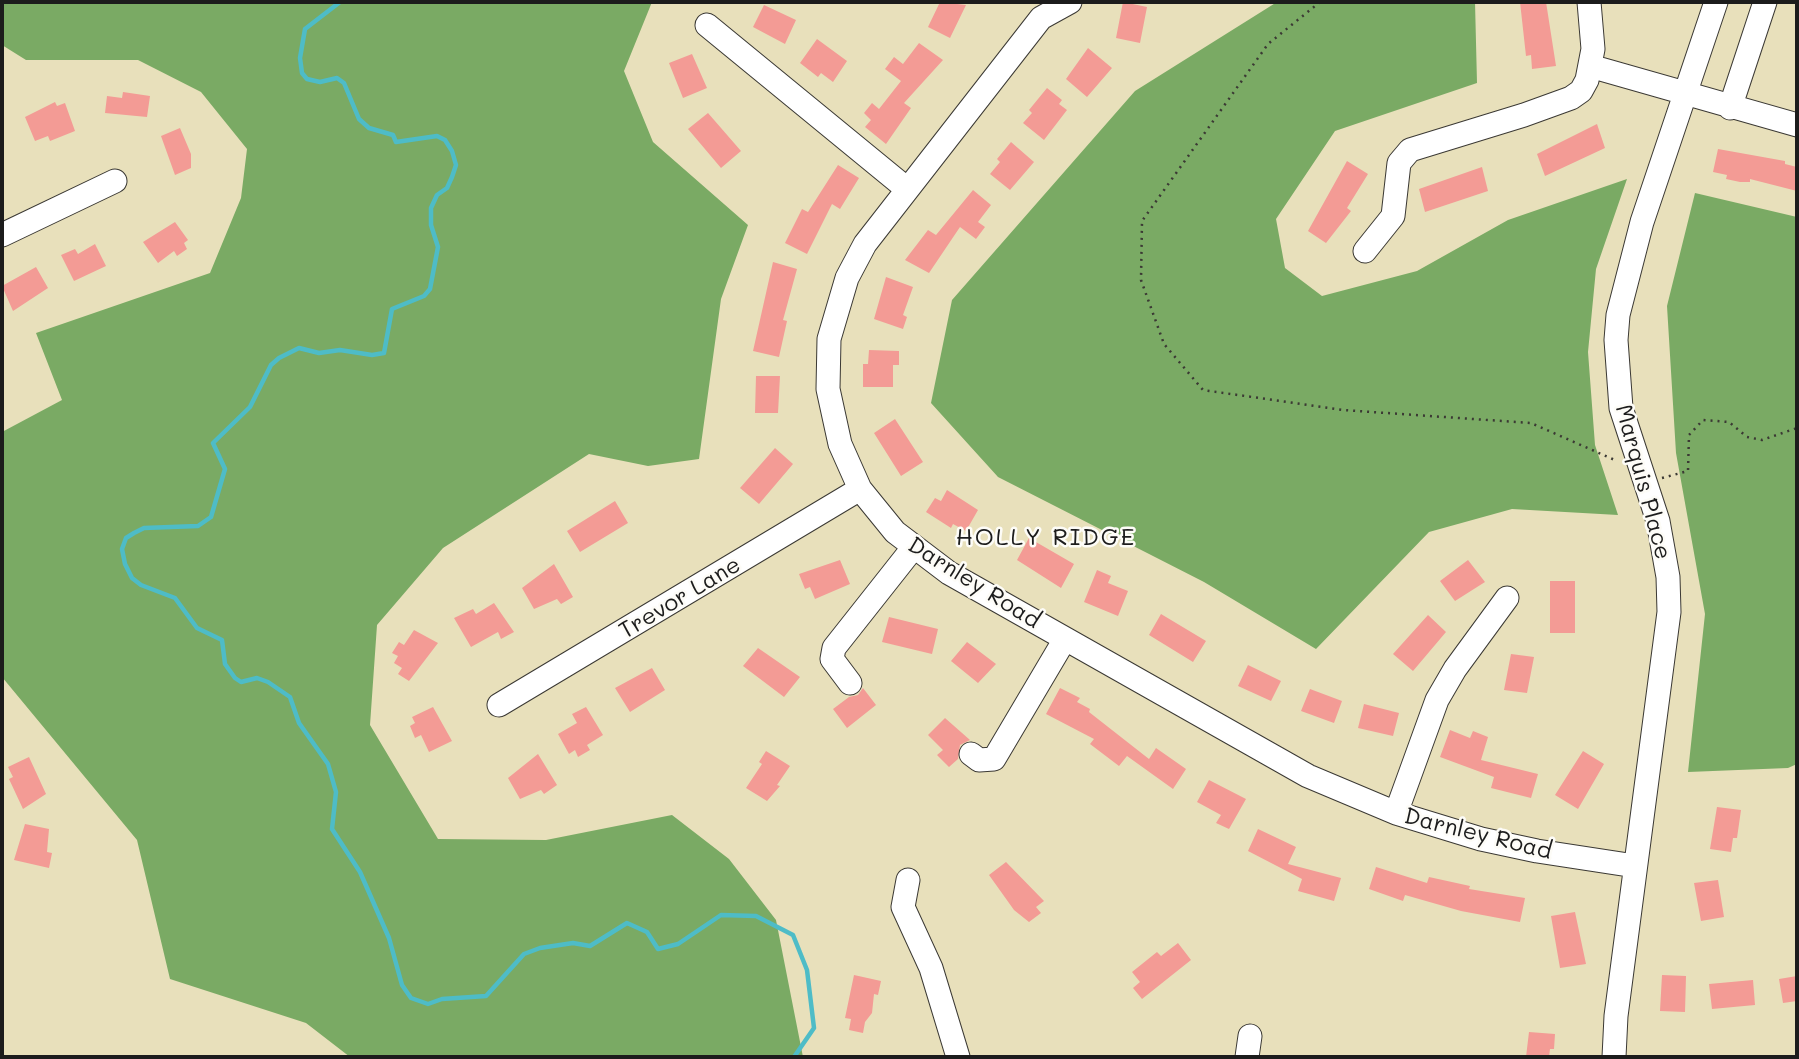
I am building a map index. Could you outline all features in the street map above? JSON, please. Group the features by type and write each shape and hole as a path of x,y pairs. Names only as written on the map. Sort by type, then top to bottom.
{"street":[{"name":"Darnley Road","path":"1070,2 1041,18 865,244 853,267 836,308 829,339 827,369 832,414 840,444 860,489 876,512 913,548 949,573 1308,776 1396,813 1503,844 1635,866"},
{"path":"1365,251 1393,216 1399,163 1410,150 1571,98 1581,90 1590,66 1592,28 1588,2"},
{"name":"Marquis Place","path":"1614,1057 1616,1016 1669,612 1664,549 1645,480 1620,408 1616,340 1618,315 1642,222 1716,2"},
{"path":"1730,108 1765,2"},
{"path":"707,24 907,189"},
{"path":"1590,66 1797,125"},
{"path":"2,235 115,181"},
{"name":"Trevor Lane","path":"499,705 860,489"},
{"path":"850,683 832,659 834,648 913,548"},
{"path":"1396,813 1437,700 1455,669 1507,598"},
{"path":"971,754 979,760 995,759 1065,639"},
{"path":"908,880 903,907 941,994 958,1057"}],"path":[{"path":"1320,2 1268,44 1142,221 1142,280 1164,344 1203,390 1343,410 1531,424 1619,462"},
{"path":"1645,480 1688,471 1689,435 1703,420 1729,422 1754,439 1774,437 1797,428"}],"green space":[{"path":"2,2 652,2 624,71 653,142 748,225 721,299 699,459 648,466 589,454 443,548 377,625 370,725 438,839 546,840 672,815 729,859 776,920 803,1057 350,1057 306,1023 170,979 137,840 2,677 2,432 62,400 36,333 210,273 241,198 247,149 201,92 138,60 26,60 2,45"},
{"path":"1277,2 1475,2 1477,83 1335,131 1276,219 1285,268 1322,296 1417,271 1508,220 1627,179 1596,269 1588,352 1595,445 1618,515 1512,509 1429,532 1316,649 1204,582 998,477 931,403 952,300 1135,91"},
{"path":"1695,193 1797,217 1797,764 1788,768 1688,772 1705,614 1676,453 1667,306"}],"building":[{"path":"940,2 966,5 950,38 928,27"},
{"path":"1123,2 1147,7 1140,43 1116,38"},
{"path":"1520,2 1546,2 1556,66 1532,69 1531,55 1526,56"},
{"path":"764,5 796,20 785,44 753,27"},
{"path":"817,39 847,61 833,82 821,73 818,77 800,63"},
{"path":"919,43 943,60 904,103 911,108 886,144 865,127 871,120 864,113 872,103 879,109 901,81 885,69 894,57 903,64"},
{"path":"1088,48 1112,68 1087,97 1066,79"},
{"path":"692,54 707,88 683,98 669,63"},
{"path":"1047,88 1062,100 1059,104 1067,110 1044,140 1023,123 1032,113 1029,110"},
{"path":"123,92 150,96 147,117 105,113 107,96 122,98"},
{"path":"55,102 57,106 65,103 75,131 50,141 48,136 35,141 25,117"},
{"path":"708,113 741,151 721,168 688,129"},
{"path":"1597,124 1605,148 1545,176 1537,154"},
{"path":"180,128 191,154 191,168 175,175 161,136"},
{"path":"1011,142 1034,162 1010,190 990,174 1000,162 997,159"},
{"path":"1718,149 1785,161 1785,164 1797,167 1797,191 1750,179 1750,182 1740,182 1726,179 1727,175 1713,172"},
{"path":"1347,161 1368,174 1347,208 1351,211 1326,243 1308,231"},
{"path":"838,165 859,178 840,209 832,204 807,254 785,243 802,209 808,212"},
{"path":"1482,167 1488,191 1425,212 1419,189"},
{"path":"973,190 991,205 978,222 985,227 976,239 960,227 929,273 905,260 928,230 936,235"},
{"path":"175,222 188,240 184,243 187,249 177,256 174,251 158,263 143,242"},
{"path":"95,244 106,266 74,281 61,255 75,249 78,254"},
{"path":"773,262 797,269 783,320 787,321 779,357 753,351"},
{"path":"36,267 48,288 13,311 2,286"},
{"path":"886,277 913,287 903,315 907,317 903,329 874,319"},
{"path":"869,350 899,351 899,365 893,365 893,387 863,387 863,364 868,364"},
{"path":"756,376 780,376 778,413 755,413"},
{"path":"895,419 923,462 901,476 874,433"},
{"path":"775,448 793,464 759,504 740,488"},
{"path":"947,490 978,510 966,531 953,524 951,528 926,512 935,498 941,501"},
{"path":"615,501 628,523 580,552 567,531"},
{"path":"1029,538 1074,564 1061,588 1017,560"},
{"path":"840,560 850,584 815,599 810,587 805,589 799,574"},
{"path":"1468,560 1485,582 1455,601 1440,581"},
{"path":"554,564 573,597 561,604 557,599 534,609 522,588"},
{"path":"1097,570 1111,576 1108,583 1128,591 1118,616 1084,602"},
{"path":"1550,581 1575,581 1575,633 1550,633"},
{"path":"494,603 514,632 501,639 498,632 471,647 454,618 473,609 476,614"},
{"path":"1161,614 1206,641 1193,662 1149,635"},
{"path":"1428,615 1446,632 1413,671 1393,654"},
{"path":"889,617 938,629 932,654 882,642"},
{"path":"414,630 438,643 409,681 398,674 402,668 394,663 398,656 392,653 399,642 404,645"},
{"path":"967,642 996,664 978,683 951,661"},
{"path":"758,648 800,677 784,697 743,666"},
{"path":"1511,654 1534,657 1527,693 1504,690"},
{"path":"1248,665 1281,681 1271,701 1238,686"},
{"path":"652,668 665,690 630,712 615,688"},
{"path":"863,688 876,705 847,728 833,709 849,697 858,695"},
{"path":"1060,688 1080,698 1077,702 1090,709 1089,712 1149,759 1156,748 1186,769 1173,789 1127,756 1119,766 1090,744 1094,739 1046,714"},
{"path":"1310,689 1342,701 1334,723 1301,711"},
{"path":"1364,704 1399,713 1393,736 1358,728"},
{"path":"433,707 452,741 429,752 421,735 415,738 410,726 415,723 412,717"},
{"path":"586,707 603,735 587,745 590,750 578,757 575,750 569,754 558,734 577,723 572,714"},
{"path":"945,718 970,740 960,745 958,759 949,767 937,755 943,750 928,735"},
{"path":"1450,730 1470,738 1473,731 1488,737 1481,760 1538,774 1531,798 1491,788 1494,777 1440,757"},
{"path":"766,751 790,766 777,785 780,786 767,801 746,788 762,764 759,762"},
{"path":"1583,751 1604,764 1578,809 1555,795"},
{"path":"538,754 557,785 544,794 541,790 520,799 508,778"},
{"path":"29,757 46,794 23,809 9,779 13,777 8,767"},
{"path":"1209,780 1246,799 1229,829 1216,823 1221,815 1197,802"},
{"path":"1717,807 1741,810 1737,838 1733,838 1731,852 1710,849"},
{"path":"25,824 49,829 47,852 52,853 49,868 14,860"},
{"path":"1258,829 1296,847 1288,864 1341,878 1334,901 1298,891 1302,879 1248,851"},
{"path":"1006,862 1044,901 1036,907 1041,913 1029,922 1014,910 989,875"},
{"path":"1376,867 1427,883 1429,877 1470,886 1469,889 1525,898 1520,922 1461,911 1405,895 1403,901 1369,889"},
{"path":"1718,880 1724,917 1701,921 1694,883"},
{"path":"1575,912 1586,964 1560,968 1551,916"},
{"path":"1178,943 1191,960 1142,999 1133,988 1140,982 1132,972 1157,952 1161,956"},
{"path":"854,975 881,981 878,995 874,994 872,1013 865,1022 863,1033 849,1030 851,1019 845,1018"},
{"path":"1662,975 1686,976 1685,1012 1660,1011"},
{"path":"1797,976 1797,1001 1783,1003 1779,979"},
{"path":"1753,980 1755,1005 1712,1009 1709,984"},
{"path":"1529,1032 1555,1034 1554,1049 1550,1049 1549,1057 1526,1057"}],"waterway":[{"path":"340,2 305,29 300,58 302,73 307,79 320,82 337,78 344,83 359,119 369,128 393,135 396,142 437,136 445,140 452,151 456,165 452,177 447,188 437,195 431,208 431,225 438,247 430,289 424,296 392,309 384,353 372,355 340,350 319,353 299,348 271,365 250,407 213,443 225,469 211,517 198,526 144,528 134,533 126,538 122,549 125,564 132,578 141,585 175,598 197,628 222,640 225,664 235,678 241,682 257,678 290,697 299,723 328,764 336,792 332,829 360,872 389,938 402,985 411,998 428,1004 442,999 486,996 524,954 540,948 573,943 590,946 627,923 647,932 658,949 678,944 721,915 756,916 793,935 807,970 814,1028 794,1057"}],"district":[{"name":"HOLLY RIDGE","path":"1046,538"}]}
